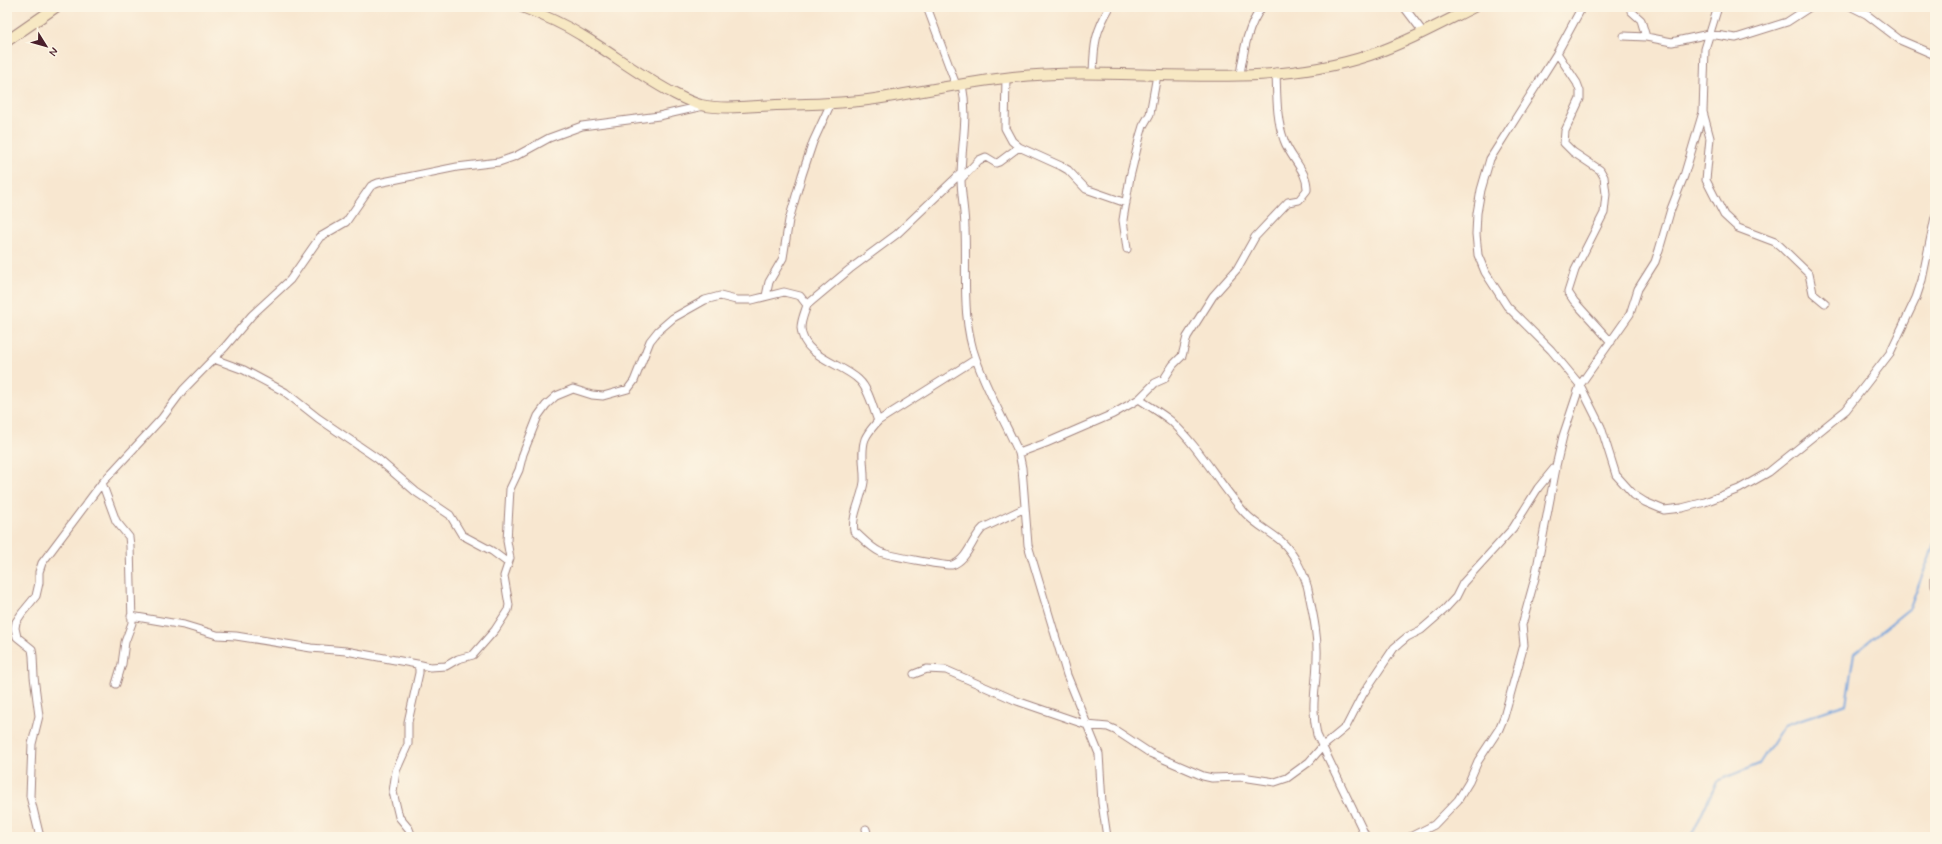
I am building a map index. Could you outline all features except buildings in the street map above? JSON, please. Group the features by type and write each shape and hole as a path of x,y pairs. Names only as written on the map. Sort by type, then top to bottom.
{"street":[{"path":"7,41 56,7"},
{"path":"522,7 551,18 581,35 660,86 689,101 705,106"},
{"path":"927,7 965,100 966,123 961,176 965,228 966,298 969,335 976,359 1019,453 1022,468 1028,545 1067,675 1099,754 1102,803 1108,837"},
{"path":"1093,73 1094,45 1097,30 1110,7"},
{"path":"1240,74 1248,34 1252,22 1262,7"},
{"path":"1404,7 1422,32"},
{"path":"40,837 30,796 32,744 39,716 34,677 34,656 31,648 17,637 15,628 16,622 36,596 40,568 46,556 102,483 162,418 183,390 214,359 252,315 290,280 320,237 346,222 360,200 374,184 457,167 499,162 516,156 549,138 582,126 659,116 705,106 740,107 831,103 873,99 959,84 1050,72 1157,75 1240,74 1276,72 1322,66 1370,55 1474,7"},
{"path":"1582,7 1557,52 1490,159 1481,190 1476,234 1478,255 1485,272 1500,296 1551,350 1580,386 1601,427 1616,475 1626,487 1645,502 1656,508 1664,510 1682,508 1705,502 1739,489 1769,472 1846,410 1885,359 1916,298 1922,280 1935,217"},
{"path":"1410,837 1434,825 1458,800 1469,782 1478,761 1499,729 1504,717 1524,645 1522,626 1535,578 1563,436 1580,386 1630,314 1638,289 1655,262 1671,209 1684,176 1702,112 1704,57 1709,34 1718,7"},
{"path":"1624,36 1646,36 1672,42 1709,34 1736,38 1787,22 1810,7"},
{"path":"1852,7 1866,14 1900,40 1935,55"},
{"path":"1631,11 1641,20 1646,36"},
{"path":"1557,52 1580,91 1580,99 1565,131 1564,143 1573,152 1600,170 1604,177 1606,194 1604,213 1575,270 1568,292 1574,301 1611,342"},
{"path":"1019,453 1094,423 1139,399 1151,385 1164,379 1173,365 1182,356 1187,337 1213,296 1237,269 1258,233 1288,202 1299,200 1307,190 1305,176 1294,160 1283,138 1278,113 1276,72"},
{"path":"1127,249 1123,224 1126,203 1142,131 1150,114 1157,75"},
{"path":"1006,77 1004,128 1012,141 1019,147 1068,170 1086,189 1126,203"},
{"path":"766,296 769,282 783,258 789,220 813,142 831,103"},
{"path":"1702,112 1710,138 1706,180 1724,215 1738,228 1775,242 1780,246 1809,274 1813,293 1825,303"},
{"path":"878,421 862,383 849,372 824,359 809,347 803,337 801,328 807,305 850,269 897,234 981,158 988,157 997,163 1019,147"},
{"path":"131,616 184,625 217,635 236,636 305,648 346,651 430,667 446,666 458,659 473,655 480,648 508,610 509,605 504,576 510,558 507,541 510,489 519,470 522,454 534,429 538,416 546,404 556,396 573,389 592,395 602,396 628,389 634,381 650,341 658,331 672,318 704,300 720,296 745,300 784,292 794,293 805,300 807,305"},
{"path":"214,359 244,370 285,392 318,418 378,460 416,492 450,515 462,535 492,551 508,563"},
{"path":"976,359 878,421 865,440 864,483 853,526 854,531 880,552 926,560 945,566 953,565 965,553 978,531 1025,508"},
{"path":"1139,399 1179,429 1244,512 1284,544 1303,574 1309,592 1317,644 1317,669 1313,698 1313,719 1322,747 1366,837"},
{"path":"914,674 931,668 946,670 1017,701 1087,725 1115,730 1150,753 1179,767 1209,778 1242,777 1275,782 1287,778 1297,772 1322,747 1346,727 1363,694 1394,648 1407,637 1421,630 1444,610 1456,597 1463,583 1513,528 1538,488 1556,466"},
{"path":"102,483 116,521 130,540 132,623 125,642 122,664 116,684"},
{"path":"1935,578 1935,586"},
{"path":"412,837 399,817 392,792 396,771 408,744 408,722 419,674 417,664"},
{"path":"866,828 868,837"}],"waterway":[{"path":"1691,837 1717,781 1759,764 1784,725 1846,704 1854,653 1910,608 1935,542"}]}
